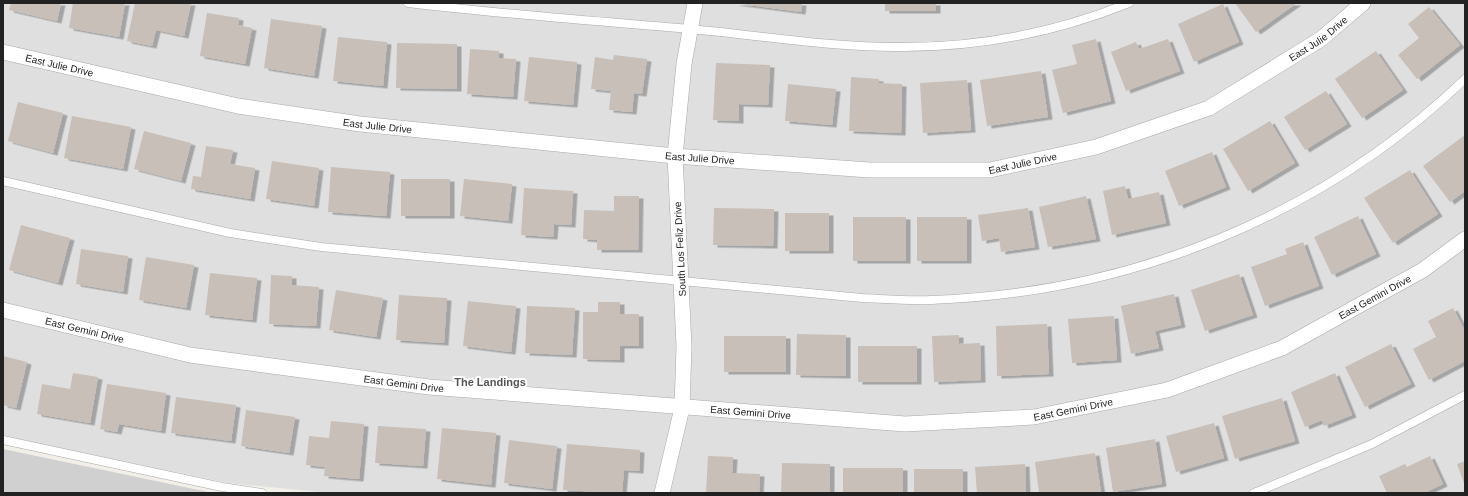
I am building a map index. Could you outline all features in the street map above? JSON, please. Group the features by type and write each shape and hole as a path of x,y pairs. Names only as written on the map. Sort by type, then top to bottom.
{"street":[{"name":"South Los Feliz Drive","path":"662,493 682,408 684,346 675,156 684,64 695,3"},
{"name":"East Julie Drive","path":"3,52 238,106 360,124 675,156 869,170 990,170 1096,147 1209,108 1322,39 1363,3"},
{"name":"East Gemini Drive","path":"3,310 190,355 429,387 682,408 905,424 1034,417 1167,390 1282,348 1423,270 1465,239"}],"lane":[{"path":"408,3 541,17 691,29 814,42 888,46 973,44 1033,34 1099,15 1129,3"},
{"path":"3,181 230,233 321,248 862,298 931,300 1011,293 1094,278 1172,257 1236,232 1298,202 1370,158 1432,110 1465,79"},
{"path":"1254,493 1372,444 1465,395"},
{"path":"3,440 222,487 262,493"}],"shaded area":[{"path":"3,3 1465,3 1465,493 329,493 228,483 3,436"},
{"path":"3,449 213,493 3,493"}],"building":[{"path":"11,3 61,3 57,21 9,10"},
{"path":"73,3 125,3 119,37 69,28"},
{"path":"135,3 191,3 184,36 156,30 152,46 127,41"},
{"path":"733,3 802,3 801,12"},
{"path":"885,3 936,3 936,11 885,11"},
{"path":"1235,3 1297,3 1256,32"},
{"path":"1223,4 1239,42 1194,62 1178,24"},
{"path":"1429,7 1460,45 1417,79 1398,55 1419,38 1408,24"},
{"path":"207,13 239,18 238,25 252,28 245,64 200,56"},
{"path":"271,19 322,26 314,76 264,68"},
{"path":"338,37 387,42 383,86 333,81"},
{"path":"1096,39 1111,101 1063,113 1052,70 1077,64 1072,45"},
{"path":"1168,39 1180,71 1126,91 1111,52 1136,42 1139,49"},
{"path":"397,43 457,44 457,89 396,88"},
{"path":"470,49 499,51 499,58 516,59 513,97 467,94"},
{"path":"1376,51 1403,90 1362,118 1335,79"},
{"path":"614,55 647,59 642,94 634,93 632,112 609,110 611,91 591,89 595,57 613,60"},
{"path":"529,57 577,62 573,105 524,101"},
{"path":"716,63 770,65 768,105 739,104 739,121 713,120"},
{"path":"1041,71 1048,117 987,126 980,80"},
{"path":"851,77 879,79 879,83 902,84 901,133 849,131"},
{"path":"967,80 971,130 923,133 920,83"},
{"path":"788,84 836,89 832,125 785,121"},
{"path":"1326,91 1347,124 1305,150 1284,117"},
{"path":"18,102 63,113 53,153 8,141"},
{"path":"72,116 131,127 123,169 64,158"},
{"path":"1270,121 1295,163 1248,191 1223,149"},
{"path":"144,131 191,143 181,181 134,169"},
{"path":"1465,135 1465,191 1450,202 1423,166"},
{"path":"206,146 233,150 230,164 255,168 250,199 191,189 193,176 201,177"},
{"path":"1212,152 1226,187 1179,206 1165,171"},
{"path":"272,161 319,168 314,206 266,199"},
{"path":"331,167 390,172 386,216 328,212"},
{"path":"1410,170 1438,214 1393,243 1364,198"},
{"path":"401,179 450,179 450,216 401,216"},
{"path":"464,179 512,184 508,221 460,216"},
{"path":"1125,186 1128,199 1159,192 1166,223 1112,235 1103,191"},
{"path":"524,188 573,191 571,225 554,224 553,237 521,235"},
{"path":"614,196 639,196 638,250 597,250 597,240 583,239 584,210 614,211"},
{"path":"1086,196 1096,239 1048,247 1039,207"},
{"path":"714,208 774,209 773,246 713,245"},
{"path":"1028,208 1035,247 1001,252 999,238 982,241 978,215"},
{"path":"785,213 829,213 829,251 785,251"},
{"path":"1358,216 1376,254 1332,275 1314,237"},
{"path":"853,217 906,217 906,261 853,261"},
{"path":"917,217 967,217 967,261 917,261"},
{"path":"21,225 70,238 58,283 9,270"},
{"path":"1303,242 1319,286 1265,306 1251,267 1287,254 1285,249"},
{"path":"81,249 128,256 123,292 76,284"},
{"path":"146,257 194,265 186,308 139,300"},
{"path":"210,273 257,278 252,320 205,315"},
{"path":"1239,274 1253,315 1205,331 1191,290"},
{"path":"271,275 292,276 292,285 319,287 316,326 269,324"},
{"path":"336,290 383,298 376,337 329,330"},
{"path":"1174,294 1181,325 1155,331 1159,348 1131,354 1121,306"},
{"path":"399,295 447,298 444,343 396,340"},
{"path":"468,301 516,306 511,352 463,346"},
{"path":"598,302 620,302 620,314 639,314 639,346 620,346 620,360 583,359 583,312 598,312"},
{"path":"527,306 575,308 572,355 525,353"},
{"path":"1453,308 1465,331 1465,361 1429,380 1413,349 1436,337 1428,321"},
{"path":"1114,316 1117,360 1072,363 1068,319"},
{"path":"1047,324 1049,374 997,376 996,326"},
{"path":"797,334 846,335 846,376 796,375"},
{"path":"959,335 959,344 980,343 981,380 934,382 932,336"},
{"path":"724,336 786,336 786,372 724,372"},
{"path":"1391,344 1411,384 1365,407 1345,367"},
{"path":"858,346 917,346 917,382 858,382"},
{"path":"3,356 27,362 16,408 3,405"},
{"path":"73,373 98,377 90,423 37,414 42,384 70,389"},
{"path":"1335,373 1352,415 1324,426 1322,420 1305,427 1291,392"},
{"path":"107,384 166,393 161,431 119,424 117,432 100,429"},
{"path":"176,397 236,405 231,441 171,433"},
{"path":"1282,398 1295,441 1235,459 1222,416"},
{"path":"246,410 295,417 289,453 241,446"},
{"path":"331,421 364,424 359,479 324,476 325,467 306,465 309,436 329,438"},
{"path":"1214,423 1224,458 1176,472 1166,436"},
{"path":"378,426 426,429 423,466 375,463"},
{"path":"442,428 496,433 491,485 437,479"},
{"path":"1155,439 1162,484 1113,492 1106,448"},
{"path":"509,440 557,446 552,489 504,483"},
{"path":"567,444 640,450 639,471 624,470 622,493 563,490"},
{"path":"1095,453 1101,493 1039,493 1035,462"},
{"path":"708,456 733,457 732,473 760,474 759,493 706,493"},
{"path":"1430,456 1443,484 1424,493 1387,493 1379,476 1405,464 1407,467"},
{"path":"1465,461 1465,486 1457,464"},
{"path":"782,463 830,464 830,493 781,493"},
{"path":"1025,464 1026,493 977,493 975,467"},
{"path":"843,468 903,468 903,493 843,493"},
{"path":"914,469 963,469 963,493 914,493"}],"district":[{"name":"The Landings","path":"490,382"}]}
